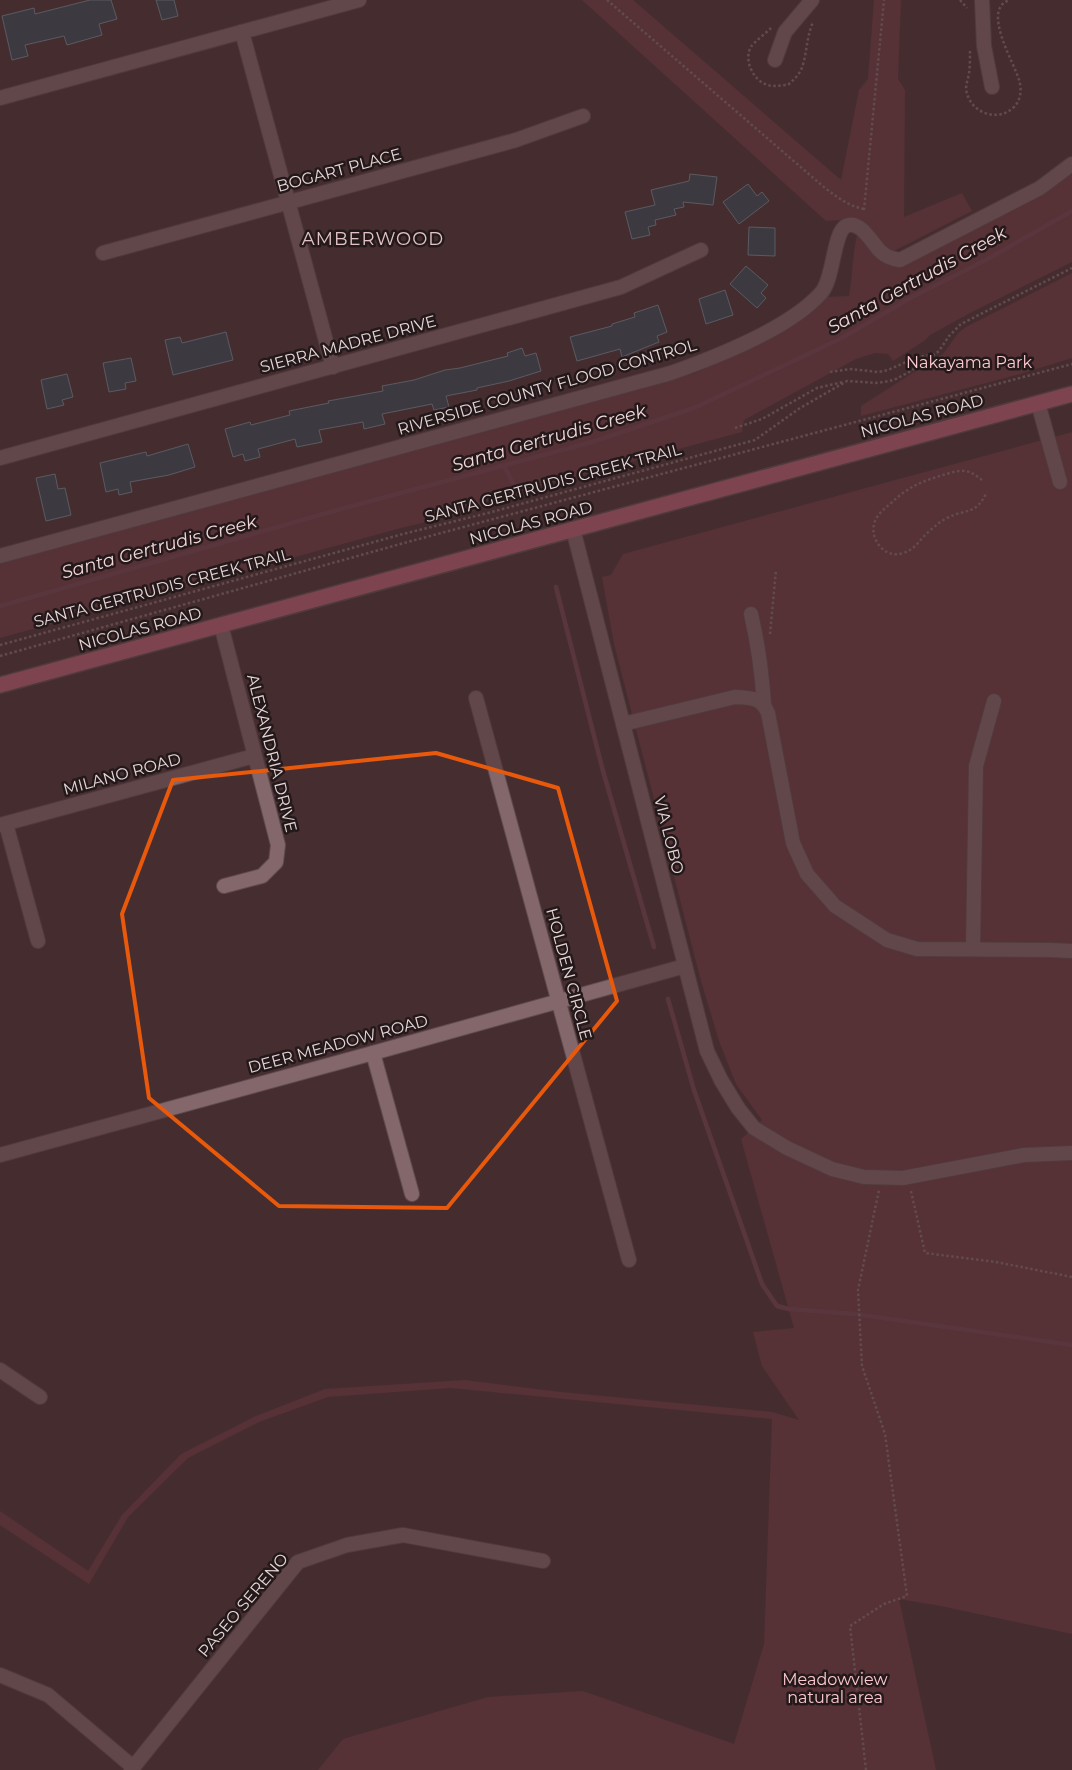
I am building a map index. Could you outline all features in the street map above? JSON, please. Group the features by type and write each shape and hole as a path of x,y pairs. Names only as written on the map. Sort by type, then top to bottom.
{"main road":[{"name":"NICOLAS ROAD","path":"0,685 1072,394"}],"street":[{"path":"0,98 359,0"},
{"path":"775,60 785,32 812,0"},
{"path":"982,0 984,46 992,88"},
{"path":"242,32 333,367"},
{"name":"BOGART PLACE","path":"103,253 516,140 583,116"},
{"name":"RIVERSIDE COUNTY FLOOD CONTROL","path":"0,556 671,373 780,325 799,312 822,292 830,277 840,232 846,226 853,225 859,227 881,252 892,259 900,260 1040,188 1072,164"},
{"name":"SIERRA MADRE DRIVE","path":"0,458 621,287 700,250"},
{"path":"1038,403 1060,482"},
{"name":"VIA LOBO","path":"574,529 707,1051 721,1080 738,1108 754,1128 763,1135 832,1170 864,1177 910,1177 1024,1155 1072,1153"},
{"path":"750,614 761,667 764,704 768,714 793,844 807,874 835,906 887,940 917,949 1050,950 1072,952"},
{"name":"ALEXANDRIA DRIVE","path":"221,624 278,845 276,862 262,876 224,886"},
{"path":"623,724 735,697 752,698 764,704"},
{"name":"HOLDEN CIRCLE","path":"476,698 629,1260"},
{"path":"973,949 976,766 994,701"},
{"name":"MILANO ROAD","path":"3,824 254,756"},
{"path":"3,824 38,941"},
{"name":"DEER MEADOW ROAD","path":"0,1155 685,966"},
{"path":"373,1053 412,1194"},
{"path":"0,1370 40,1397"},
{"name":"PASEO SERENO","path":"132,1768 298,1562 347,1545 403,1535 544,1561"},
{"path":"0,1675 48,1695 132,1768"}],"path":[{"path":"607,0 826,188 842,201 864,210"},
{"path":"864,215 884,0"},
{"path":"735,428 762,419 817,388 847,381 878,383 894,380 939,351 949,336 961,324 1072,268"},
{"path":"830,372 859,369 878,372 888,370 916,358 935,354"},
{"path":"0,656 404,543 1072,364"},
{"name":"SANTA GERTRUDIS CREEK TRAIL","path":"0,645 403,534 488,513 755,440 807,404 847,381"},
{"path":"982,480 975,474 958,471 906,489 876,518 873,525 876,540 879,546 889,553 901,554 907,552 913,549 940,522 949,516 972,511 988,492"},
{"path":"770,638 776,570"},
{"path":"910,1177 912,1198 925,1253 996,1262 1072,1277"},
{"path":"866,1770 850,1626 884,1604 908,1596 885,1434 862,1366 858,1290 882,1178"}],"highlighted area":[{"path":"436,753 558,788 617,1001 447,1208 279,1206 149,1098 122,914 173,780"}],"green space":[{"path":"582,0 633,0 841,180 859,90 868,79 874,0 901,0 898,79 905,90 904,217 962,193 972,211 892,252 859,219 826,221"},
{"path":"1072,169 1072,262 930,335 893,361 888,354 875,353 856,359 744,420 742,432 481,502 482,509 401,528 0,638 0,561 461,435 693,374 739,353 805,314 827,297 849,296 858,232 891,262"},
{"name":"Nakayama Park","path":"1072,273 1072,358 1020,374 861,416 861,406 944,353 958,333 966,327"},
{"name":"Meadowview natural area","path":"1072,432 1072,1634 899,1599 936,1770 318,1770 343,1739 488,1697 583,1691 734,1744 764,1644 772,1419 450,1388 328,1397 259,1422 188,1458 128,1517 89,1584 0,1525 0,1511 88,1571 122,1515 181,1454 256,1416 325,1389 465,1380 561,1392 772,1412 799,1420 762,1366 753,1332 794,1328 741,1139 762,1120 736,1084 719,1041 701,981 614,644 602,577 611,575 623,554"}],"building":[{"path":"90,0 111,0 117,19 99,24 102,35 67,45 64,36 25,45 28,56 12,60 2,16 34,8 35,14"},
{"path":"156,0 174,0 178,16 162,20"},
{"path":"690,174 717,177 713,205 683,202 684,207 674,209 676,215 655,220 656,225 648,227 650,235 632,239 625,212 655,205 651,190 689,181"},
{"path":"748,184 757,196 762,192 769,201 739,224 723,202"},
{"path":"749,227 775,228 775,256 748,255"},
{"path":"746,266 768,285 761,293 766,298 757,308 730,284"},
{"path":"725,290 733,315 706,324 699,299"},
{"path":"658,305 667,332 657,336 659,342 622,357 620,349 577,361 570,337 612,326 612,324 635,317 634,313"},
{"path":"226,332 233,360 173,375 165,340 180,337 182,343"},
{"path":"522,348 525,356 536,353 541,371 477,388 477,390 446,396 449,407 434,410 432,404 382,414 385,424 364,429 363,422 319,430 322,442 297,447 295,439 258,449 260,457 245,461 243,454 233,457 225,429 250,422 251,425 290,415 289,411 329,403 328,401 383,391 382,386 414,380 445,370 508,356 507,353"},
{"path":"131,358 136,381 125,383 126,389 109,392 103,363"},
{"path":"67,374 73,397 62,400 64,405 47,409 41,380"},
{"path":"188,444 195,467 169,475 130,482 132,492 119,495 118,489 106,492 100,463 146,452 147,456"},
{"path":"55,474 58,489 65,488 71,515 46,521 36,478"}],"waterway":[{"name":"Santa Gertrudis Creek","path":"0,606 341,509 592,442 694,408 842,338 914,296 986,260 1072,211"},
{"path":"504,466 518,493"},
{"path":"556,587 603,771 654,947"},
{"path":"668,999 694,1090 762,1284 777,1306 789,1309 855,1314 1072,1345"}],"district":[{"name":"AMBERWOOD","path":"373,239"}]}
